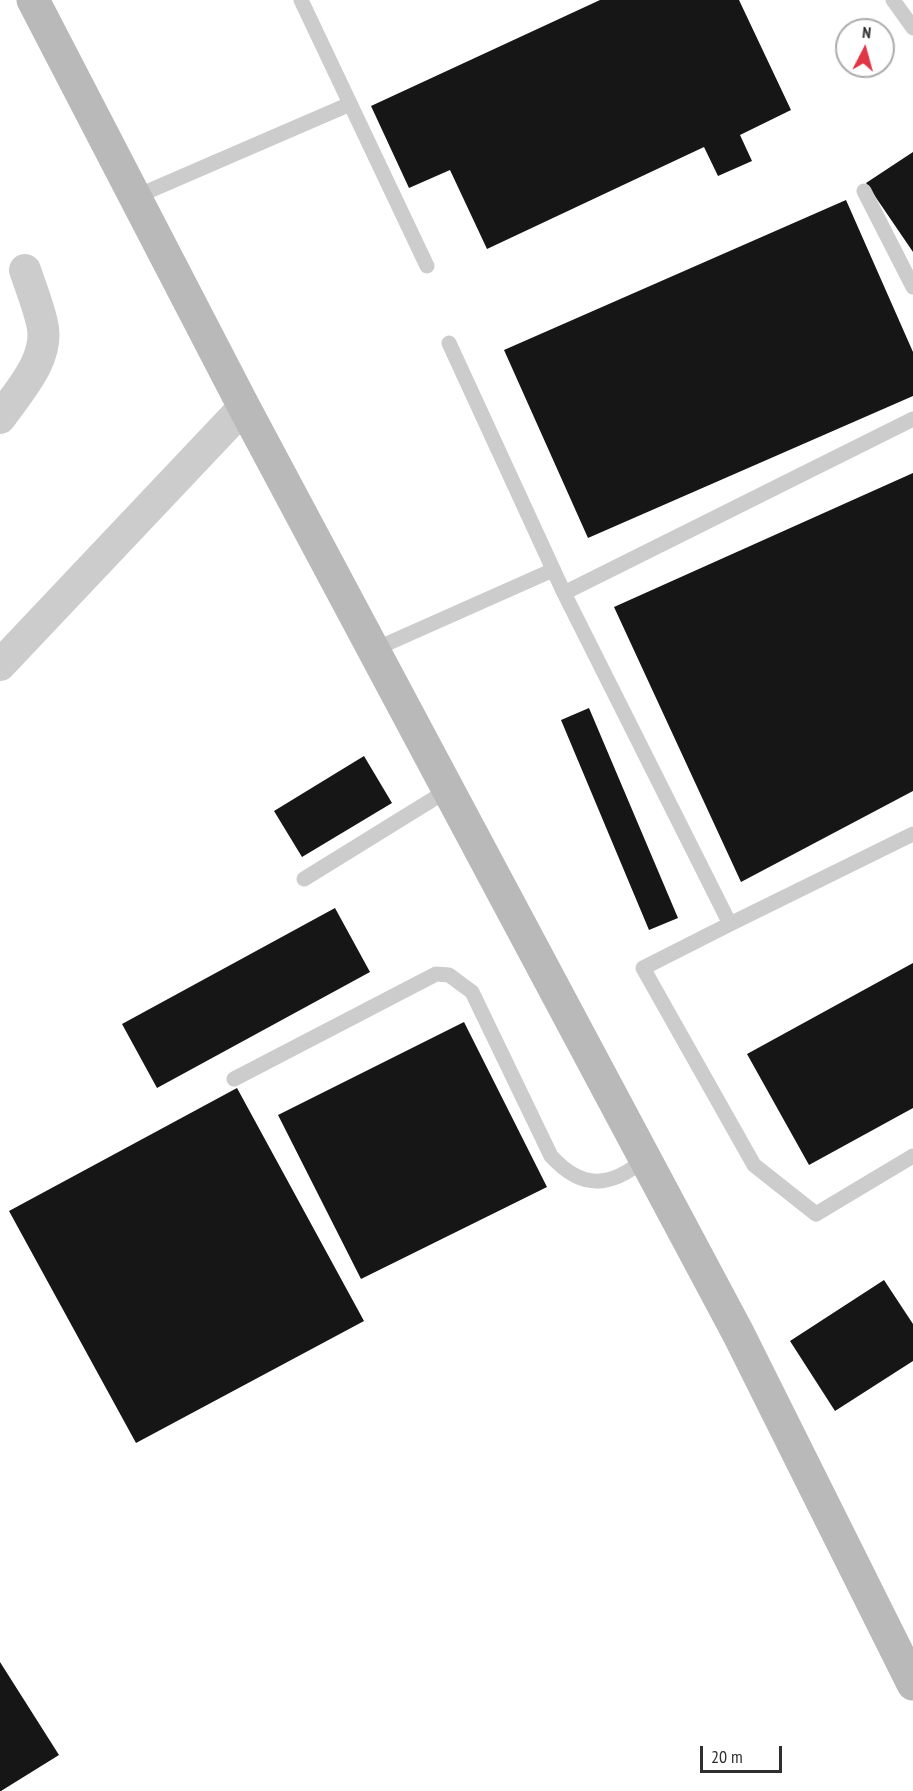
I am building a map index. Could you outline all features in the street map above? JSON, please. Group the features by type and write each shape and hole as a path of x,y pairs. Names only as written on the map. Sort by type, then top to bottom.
{"street":[{"path":"33,0 244,407 738,1333 913,1684"},
{"path":"0,418 37,362 44,340 43,325 25,270"},
{"path":"0,665 244,407"}],"lane":[{"path":"301,0 427,266"},
{"path":"893,0 913,28"},
{"path":"135,197 350,104"},
{"path":"864,191 913,287"},
{"path":"449,343 564,593 730,924"},
{"path":"564,593 913,419"},
{"path":"373,650 553,570"},
{"path":"304,879 448,790"},
{"path":"913,834 643,968 754,1165 816,1214 913,1156"},
{"path":"234,1079 436,974 448,975 472,992 551,1156 566,1172 582,1180 602,1182 627,1174 645,1159"}],"building":[{"path":"600,0 739,0 791,110 740,135 752,161 718,176 704,147 487,249 450,170 409,188 371,106"},
{"path":"913,152 913,252 866,183"},
{"path":"846,200 913,352 913,396 588,538 504,350"},
{"path":"913,473 913,791 741,882 614,607"},
{"path":"589,708 678,918 649,930 561,720"},
{"path":"364,756 392,803 302,857 274,811"},
{"path":"335,908 370,972 157,1088 122,1024"},
{"path":"913,963 913,1108 809,1165 747,1054"},
{"path":"464,1022 547,1187 361,1279 278,1115"},
{"path":"237,1088 364,1321 136,1443 9,1211"},
{"path":"884,1280 913,1324 913,1361 835,1411 790,1341"},
{"path":"0,1662 59,1755 1,1791 0,1791"}]}
